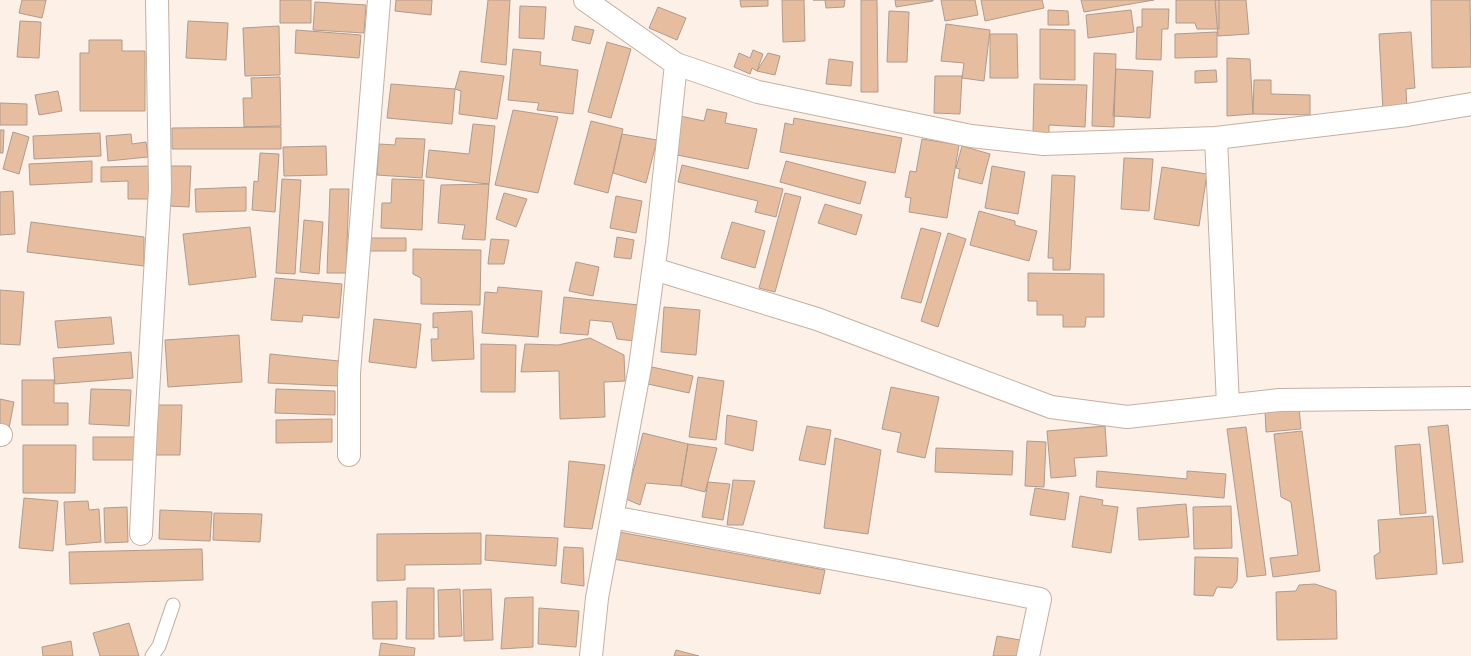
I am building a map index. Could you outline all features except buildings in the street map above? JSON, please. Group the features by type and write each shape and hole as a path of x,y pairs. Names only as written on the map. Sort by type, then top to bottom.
{"street":[{"path":"141,534 160,189 157,0"},
{"path":"350,455 349,373 380,0"},
{"path":"585,0 676,64 758,92 971,136 1044,144 1216,138 1407,115 1471,104"},
{"path":"591,656 597,598 640,367 654,269 676,64"},
{"path":"1216,138 1228,405"},
{"path":"654,269 817,319 1051,407 1127,417 1279,400 1471,398"},
{"path":"612,517 1040,599 1028,656"}],"lane":[{"path":"152,656 159,646 173,604"}]}
